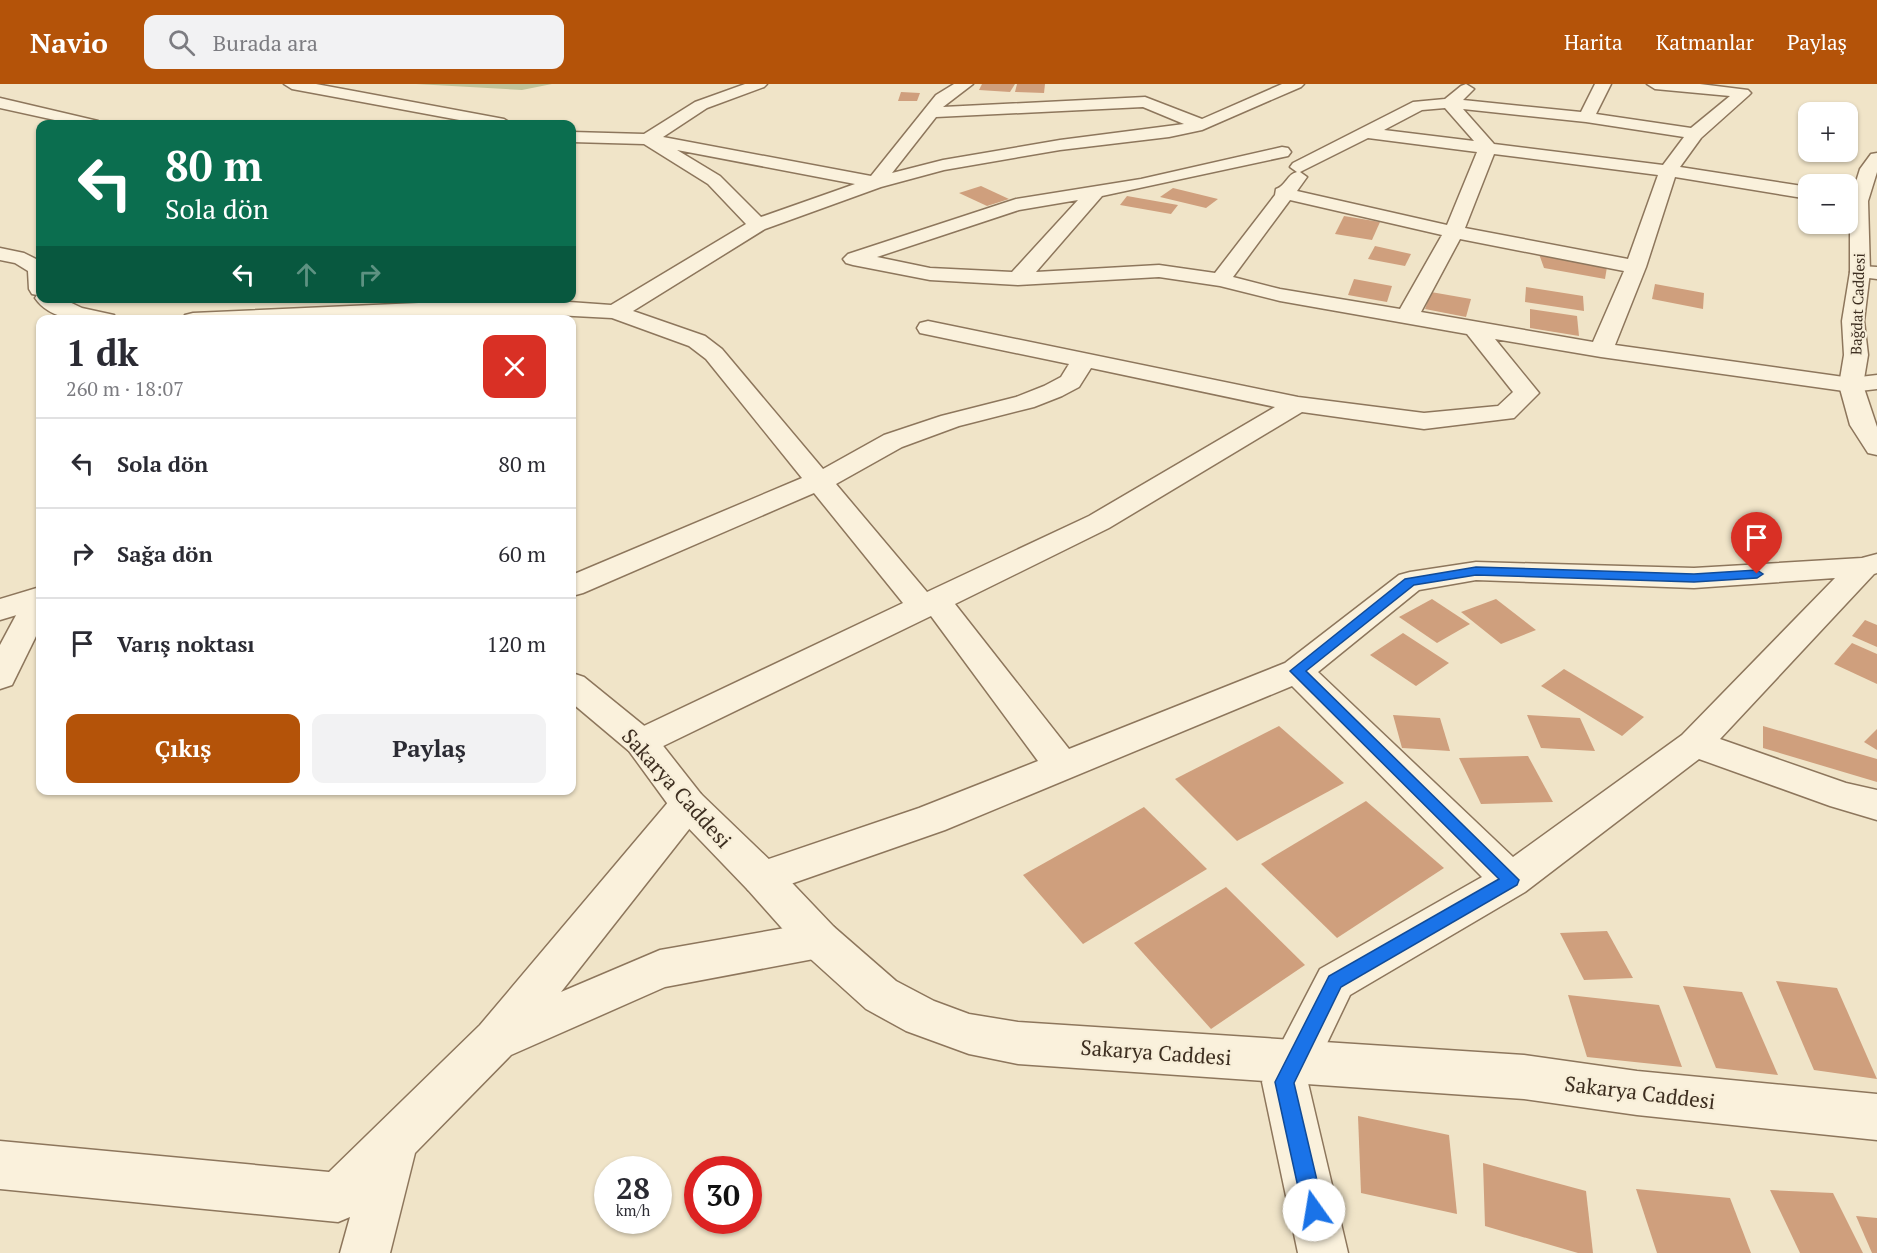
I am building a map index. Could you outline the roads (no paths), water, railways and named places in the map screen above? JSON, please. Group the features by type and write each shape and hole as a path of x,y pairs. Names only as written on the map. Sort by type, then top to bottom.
{"street":[{"path":"292,84 472,120"},
{"path":"648,139 701,105 759,84"},
{"path":"875,183 942,98 965,84"},
{"path":"615,312 758,225 875,183 954,163 1060,145 1169,132 1202,125 1296,84"},
{"path":"1449,103 1473,84"},
{"path":"1586,117 1604,84"},
{"path":"1655,84 1738,88"},
{"path":"1601,350 1636,267 1668,171 1695,134 1738,88"},
{"path":"2,97 79,120"},
{"path":"931,112 1145,102 1202,125"},
{"path":"1449,103 1488,147"},
{"path":"1299,167 1419,105 1449,103 1586,117 1695,134"},
{"path":"1169,132 1214,140"},
{"path":"1363,132 1668,171 1798,191"},
{"path":"579,138 648,139 875,183"},
{"path":"648,139 714,180 758,225"},
{"path":"1237,144 1282,152 1299,167"},
{"path":"1407,317 1454,232 1488,147"},
{"path":"1282,152 1141,184 1016,205 853,259 930,274 1018,279 1159,271 1220,280 1281,295 1601,350 1851,385 1877,382"},
{"name":"Bağdat Caddesi","path":"1877,158 1862,191 1868,272 1853,321 1856,355 1851,385 1857,395 1857,406 1863,425 1877,447"},
{"path":"1220,280 1283,194 1298,179 1299,167"},
{"path":"1018,279 1096,192"},
{"path":"1283,194 1454,232 1636,267"},
{"path":"0,254 10,255 32,264 36,269"},
{"path":"52,303 57,308 79,315"},
{"path":"241,315 327,306 424,304 555,308 615,312 697,341 714,354 820,481 929,604 1062,766"},
{"path":"928,328 1298,404 1424,421 1504,413 1527,393 1474,328"},
{"path":"576,584 820,481 893,441 950,420 1025,402 1053,391 1070,382 1084,360"},
{"path":"641,742 1099,522 1298,404"},
{"path":"762,878 932,819 1297,671 1410,582 1476,571 1694,578 1870,565"},
{"path":"1323,1253 1285,1082 1335,982 1511,880 1694,744 1870,565"},
{"path":"0,610 36,598"},
{"path":"0,677 36,605"},
{"path":"1297,671 1511,880"},
{"name":"Sakarya Caddesi","path":"576,688 641,742 688,804 762,878 819,940 881,995 921,1017 969,1034 1018,1043 1524,1077 1637,1094 1877,1117"},
{"path":"1694,744 1843,796 1877,805"},
{"path":"0,1165 338,1197 496,1040 688,804"},
{"path":"496,1040 660,969 819,940"},
{"path":"365,1253 394,1142"}]}
